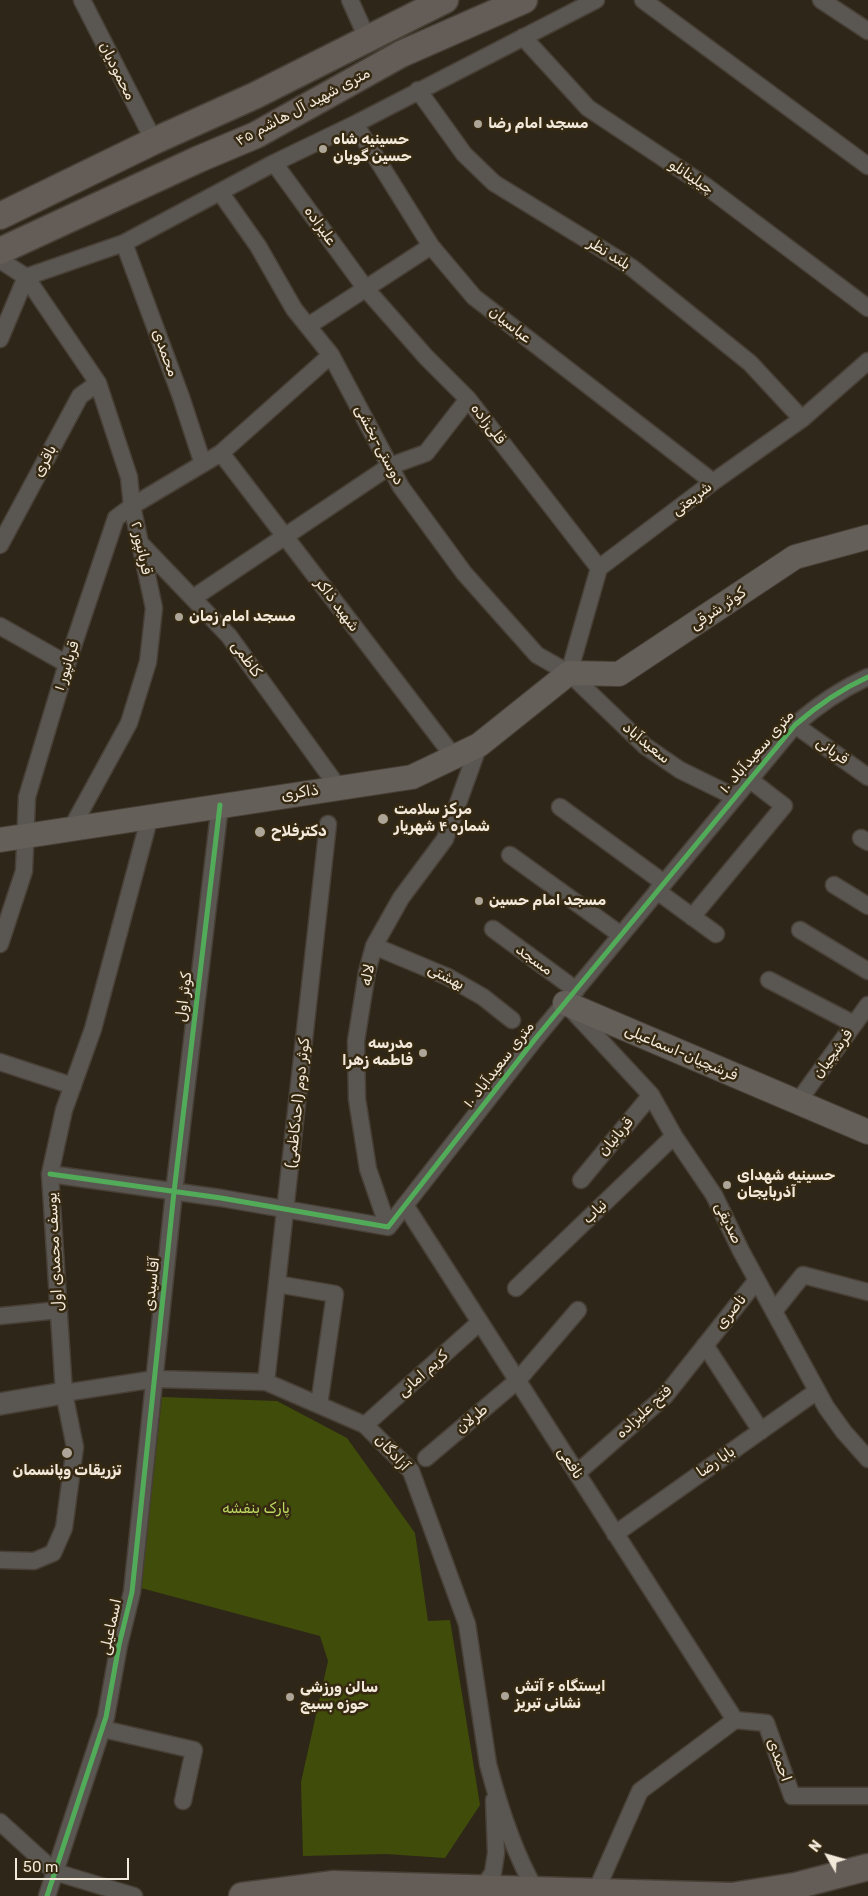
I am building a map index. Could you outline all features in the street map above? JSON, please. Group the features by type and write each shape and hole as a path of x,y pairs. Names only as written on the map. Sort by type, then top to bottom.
{"main road":[{"name":"۴۵ متری شهید آل هاشم","path":"0,216 154,141 254,96 445,0"},
{"name":"۴۵ متری شهید آل هاشم","path":"0,251 199,159 256,135 401,54 524,0"},
{"name":"کوثر شرقی","path":"568,672 619,674 795,558 868,537"},
{"name":"ذاکری","path":"0,840 412,777 479,745 568,672"},
{"name":"فرشچیان-اسماعیلی","path":"570,997 797,1103 868,1132"},
{"path":"242,1896 334,1884 479,1892 535,1889 732,1896 794,1891 868,1867"}],"street":[{"name":"محمودیان","path":"82,0 154,141"},
{"path":"350,0 367,38"},
{"path":"0,339 26,277 124,243 274,163 355,124 596,0"},
{"path":"643,0 868,166"},
{"path":"821,0 868,30"},
{"name":"چیلینانلو","path":"523,37 588,108 707,187 868,308"},
{"name":"بلند نظر","path":"418,90 464,154 494,183 631,267 750,363 802,419"},
{"name":"عباسیان","path":"355,124 431,246 474,297 713,482"},
{"name":"علیزاده","path":"274,163 366,288"},
{"name":"دوستی-بخشی","path":"220,192 258,246 294,308 331,355 401,487 464,573 537,655 568,672"},
{"name":"محمدی","path":"124,243 181,397 203,464"},
{"path":"308,326 431,246"},
{"path":"0,260 26,277"},
{"name":"قربانپور ۲","path":"26,277 98,383 129,478 139,543 154,608 148,662 129,723 71,829"},
{"name":"قلی‌زاده","path":"366,288 426,357 468,399 600,568"},
{"name":"قربانپور ۱","path":"0,944 24,870 27,796 67,664 116,518 132,506 221,453 331,355"},
{"name":"شریعتی","path":"600,568 713,482 802,419 868,361"},
{"name":"باقری","path":"0,546 80,396 98,383"},
{"path":"193,598 390,466 426,453 468,399"},
{"name":"شهید ذاکر","path":"221,453 454,757"},
{"name":"کاظمی","path":"139,543 230,636 338,787"},
{"path":"568,672 600,568"},
{"path":"0,626 67,664"},
{"name":"سعیدآباد","path":"568,672 645,746 680,770 735,796"},
{"name":"۱۰ متری سعیدآباد","path":"388,1227 535,1039 795,725 819,704 852,684 868,678"},
{"name":"قربانی","path":"795,725 868,777"},
{"name":"لاله","path":"388,1227 368,1169 357,1099 356,1041 367,972 374,946 402,898 445,838 479,745"},
{"path":"692,917 784,806 749,779"},
{"name":"کوثر اول","path":"174,1192 220,805"},
{"path":"560,807 661,887 692,917 716,934"},
{"name":"یوسف محمدی اول","path":"0,1560 34,1561 53,1553 64,1528 75,1448 64,1393 50,1174 64,1110 93,1029 150,816"},
{"name":"کوثر دوم (احدکاظمی)","path":"266,1382 328,824"},
{"path":"510,855 621,935"},
{"path":"834,885 868,906"},
{"name":"مسجد","path":"493,929 570,997"},
{"path":"800,930 868,972"},
{"name":"بهشتی","path":"374,946 448,977 483,997 512,1020"},
{"path":"769,980 854,1024"},
{"name":"صدیقی","path":"570,997 651,1095 674,1136 714,1195 757,1280 830,1413 868,1459"},
{"name":"فرشچیان","path":"797,1103 868,1005"},
{"path":"0,1062 73,1086"},
{"name":"قربانیان","path":"581,1180 651,1095"},
{"name":"نیاب","path":"516,1288 674,1136"},
{"path":"50,1174 286,1209 388,1227"},
{"name":"آقاسیدی","path":"154,1379 174,1192"},
{"name":"نافعی","path":"405,1205 735,1720"},
{"path":"774,1311 803,1275 868,1292"},
{"name":"ناصری","path":"705,1345 757,1280"},
{"path":"277,1284 335,1294 319,1405"},
{"path":"0,1316 59,1310"},
{"path":"518,1380 578,1310"},
{"name":"کریم امانی","path":"365,1425 480,1322"},
{"path":"705,1345 761,1431"},
{"name":"فتح علیزاده","path":"577,1473 665,1396 705,1345"},
{"name":"آزادگان","path":"64,1393 154,1379 266,1382 365,1425 411,1471 464,1617 488,1764 493,1783"},
{"name":"اسماعیلی","path":"47,1896 103,1729 132,1592 154,1379"},
{"name":"طرلان","path":"426,1458 518,1380"},
{"name":"بابا رضا","path":"615,1534 817,1391"},
{"path":"0,1404 64,1393"},
{"path":"596,1891 640,1791 735,1720"},
{"name":"احمدی","path":"735,1720 766,1723 792,1796 868,1796"},
{"path":"103,1729 194,1750 183,1801"},
{"path":"493,1783 521,1864 535,1889"},
{"path":"479,1892 493,1873 496,1853 493,1783"},
{"path":"0,1822 55,1872 134,1896"}],"green space":[{"name":"پارک بنفشه","path":"162,1397 277,1401 347,1438 415,1533 428,1621 450,1620 480,1805 445,1858 386,1854 303,1856 301,1782 328,1661 320,1636 141,1588"}],"cycle path":[{"path":"50,1174 221,1198 388,1227 535,1039 795,725 829,698 868,677"},
{"path":"47,1896 106,1717 119,1645 132,1592 174,1192 220,805"}],"place":[{"name":"مسجد امام رضا","path":"478,124"},
{"name":"حسینیه شاه حسین گویان","path":"323,149"},
{"name":"مسجد امام زمان","path":"179,617"},
{"name":"مرکز سلامت شماره ۴ شهریار","path":"383,819"},
{"name":"دکترفلاح","path":"260,832"},
{"name":"مسجد امام حسین","path":"479,901"},
{"name":"مدرسه فاطمه زهرا","path":"423,1053"},
{"name":"حسینیه شهدای آذربایجان","path":"727,1185"},
{"name":"تزریقات وپانسمان","path":"67,1453"},
{"name":"ایستگاه ۶ آتش نشانی تبریز","path":"505,1696"},
{"name":"سالن ورزشی حوزه بسیج","path":"290,1697"}]}
